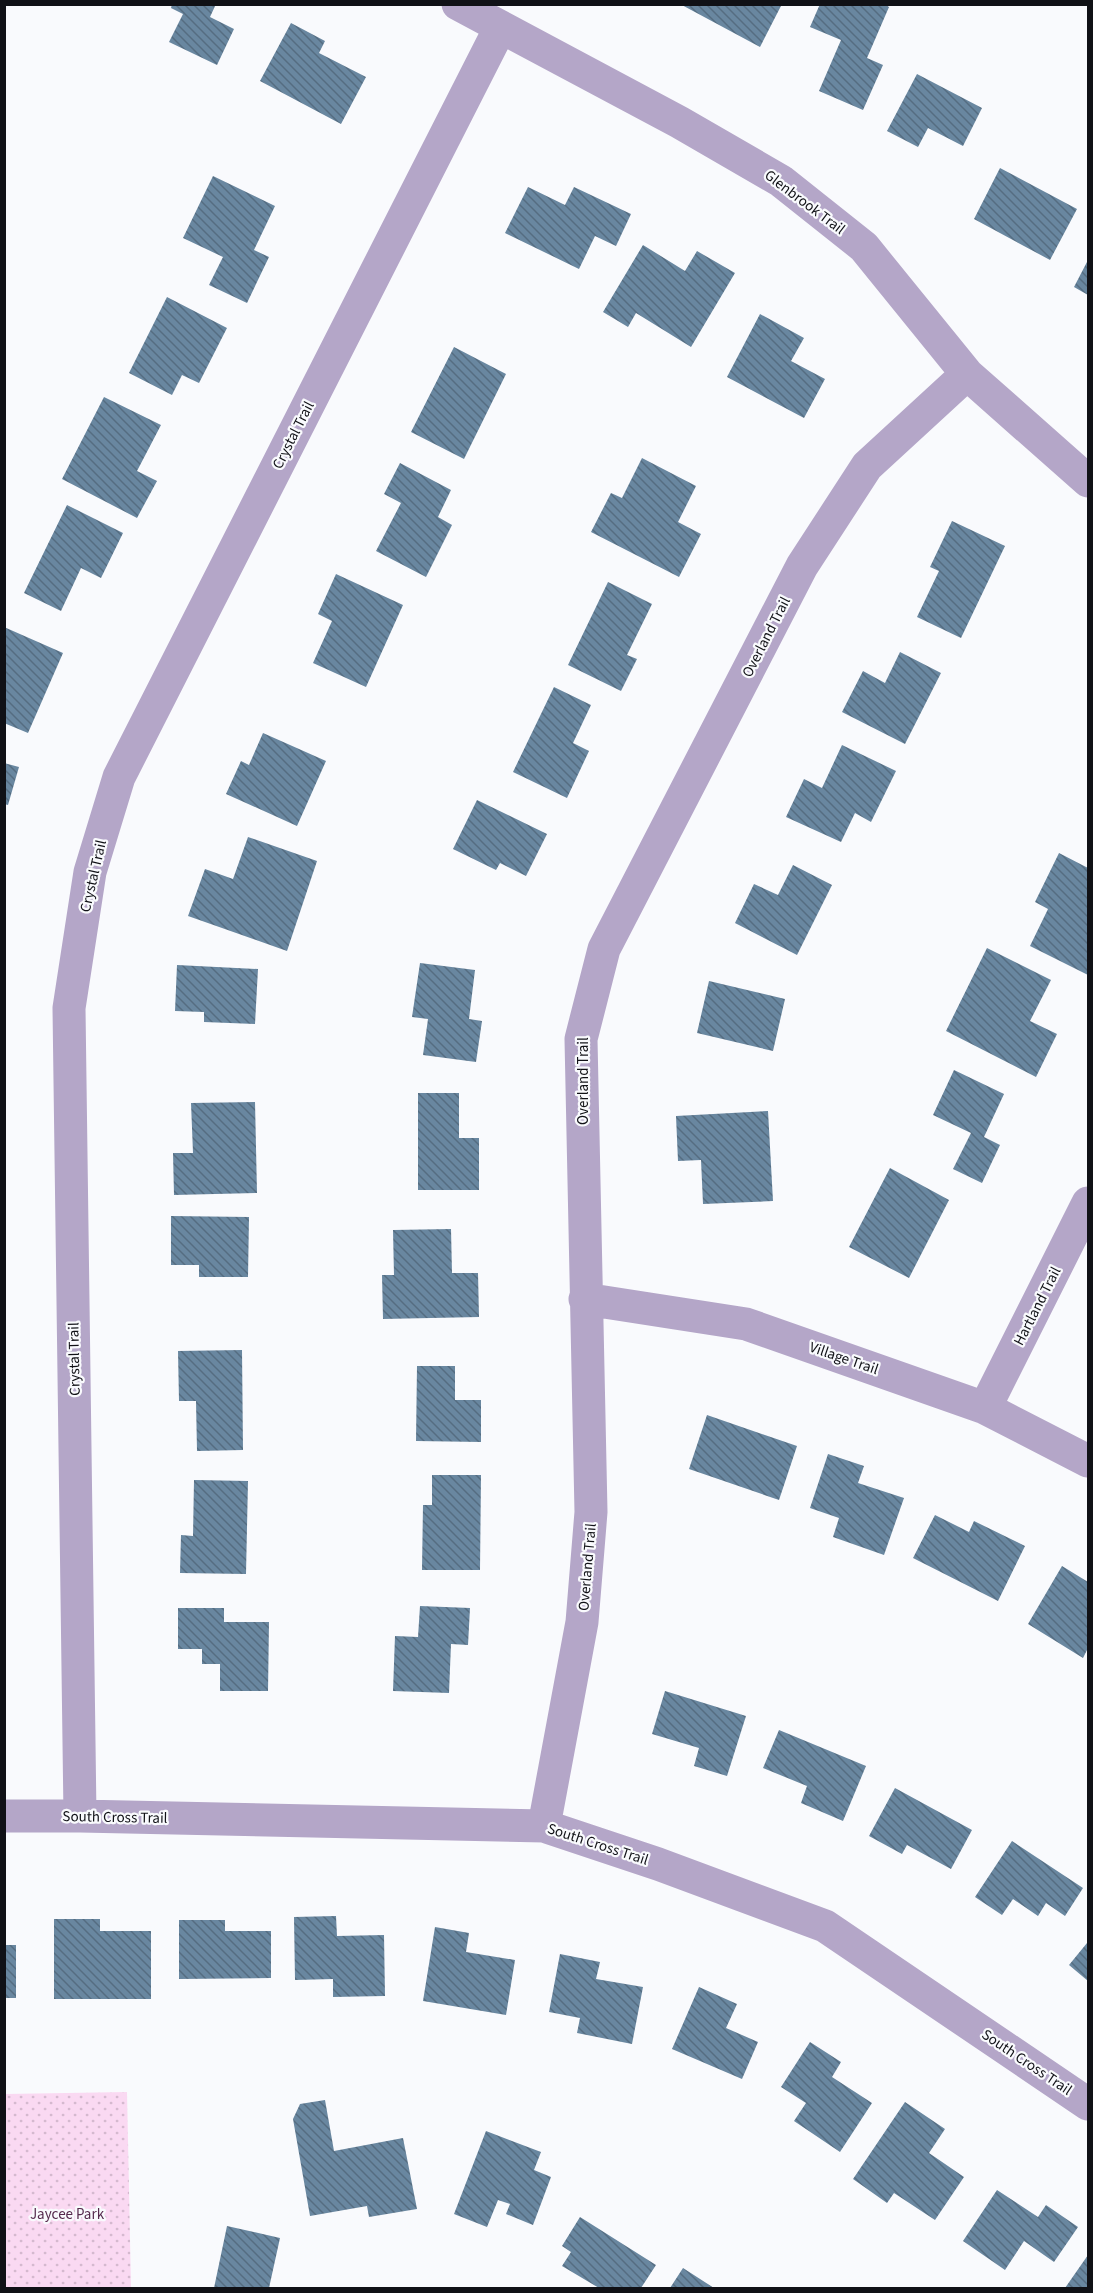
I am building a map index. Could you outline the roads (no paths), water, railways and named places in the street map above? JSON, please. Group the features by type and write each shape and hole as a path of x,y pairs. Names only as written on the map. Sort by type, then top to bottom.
{"street":[{"name":"Glenbrook Trail","path":"458,4 679,122 781,181 864,247 967,374 1089,481"},
{"name":"Crystal Trail","path":"80,1816 69,1008 90,872 119,777 500,28"},
{"name":"Overland Trail","path":"544,1826 582,1622 591,1512 581,1039 604,949 802,566 867,466 967,374"},
{"name":"Hartland Trail","path":"986,1408 1089,1203"},
{"name":"Village Trail","path":"585,1299 746,1324 986,1408 1089,1461"},
{"name":"South Cross Trail","path":"4,1816 544,1826 658,1864 825,1926 1089,2104"}],"park label":[{"name":"Jaycee Park","path":"67,2214"}]}
